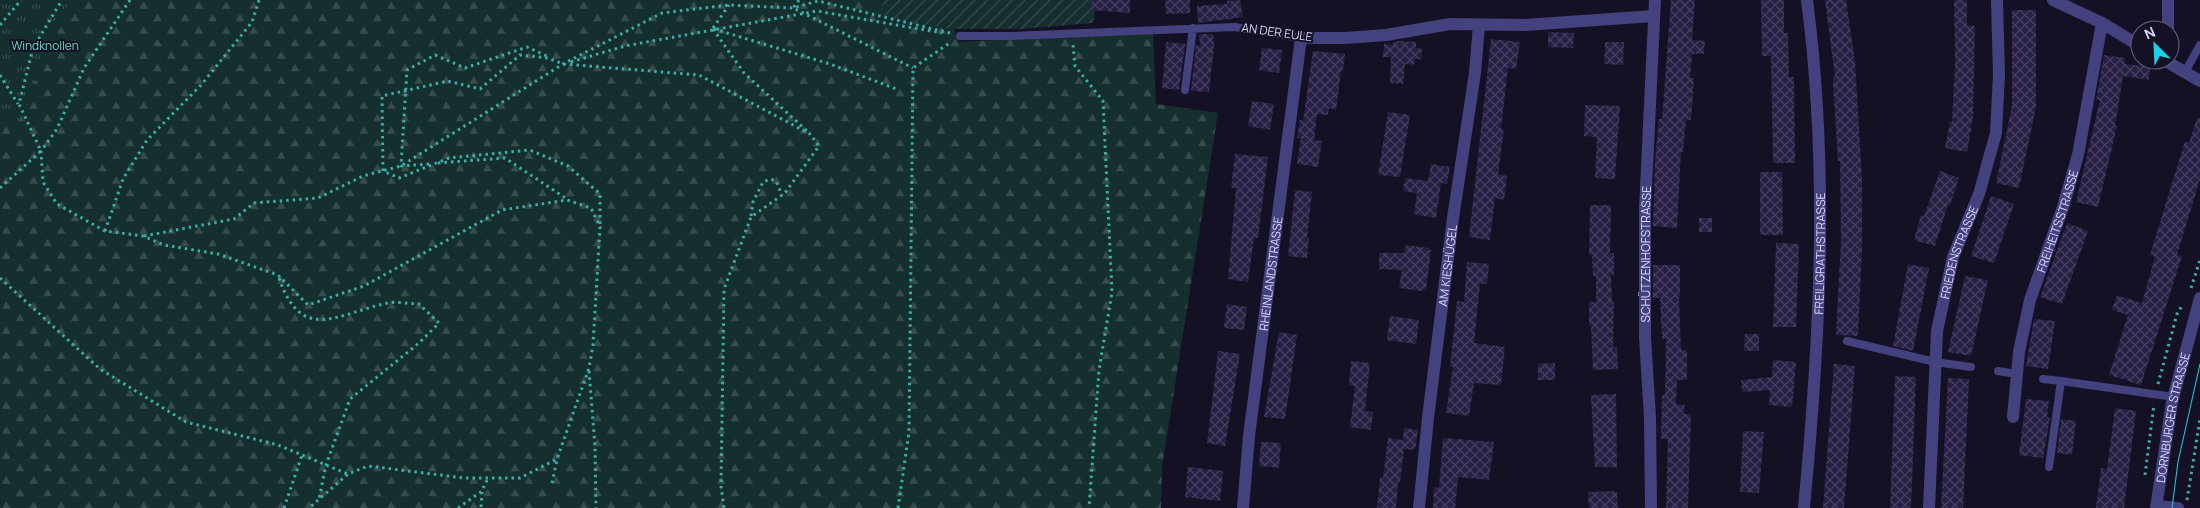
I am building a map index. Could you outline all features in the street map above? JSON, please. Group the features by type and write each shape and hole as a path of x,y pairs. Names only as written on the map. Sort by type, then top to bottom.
{"street":[{"name":"SCHÜTZENHOFSTRASSE","path":"1651,508 1650,418 1645,337 1645,210 1655,0"},
{"name":"FREILIGRATHSTRASSE","path":"1804,508 1814,399 1821,254 1820,164 1814,55 1806,0"},
{"name":"FRIEDENSTRASSE","path":"1930,508 1937,331 1953,257 1979,194 1996,133 1999,75 1997,0"},
{"path":"2053,0 2102,23 2130,40"},
{"path":"2168,0 2168,20"},
{"name":"AN DER EULE","path":"1301,38 1345,38 1450,24 1525,25 1654,16"},
{"name":"FREIHEITSSTRASSE","path":"2013,417 2019,352 2030,300 2063,206 2078,155 2102,23"},
{"name":"AM KIESHÜGEL","path":"1419,508 1428,418 1453,218 1475,73 1479,25"},
{"name":"RHEINLANDSTRASSE","path":"1243,508 1249,436 1301,38"},
{"path":"2180,69 2200,81"},
{"name":"DORNBURGER STRASSE","path":"2157,507 2174,397 2200,298"},
{"path":"2157,507 2178,508"}],"lane":[{"name":"AN DER EULE","path":"959,36 1235,26 1301,38"},
{"path":"1185,90 1193,28"},
{"path":"2185,72 2200,45"},
{"path":"1847,342 1935,362 1971,367"},
{"path":"1998,371 2017,374"},
{"path":"2043,379 2174,397"},
{"path":"2049,467 2061,381"}],"path":[{"path":"0,25 21,0"},
{"path":"19,104 33,48 62,0"},
{"path":"0,188 41,151 57,129 84,68 130,0"},
{"path":"105,230 123,179 147,140 215,69 252,22 259,0"},
{"path":"793,8 799,0"},
{"path":"401,166 563,64 662,13 729,5 793,8 818,1 959,36"},
{"path":"713,29 729,5"},
{"path":"793,8 914,68"},
{"path":"401,166 407,70 435,55 465,68 527,47 563,64 625,46 817,11 959,36"},
{"path":"713,29 830,64 898,90"},
{"path":"713,29 744,73 810,134 819,146 782,196 751,217"},
{"path":"1072,32 1075,66 1103,102 1109,199 1112,292 1099,370 1089,508"},
{"path":"914,68 959,36"},
{"path":"383,171 382,96 448,81 480,89 520,55 548,58 563,64 699,75 810,134"},
{"path":"898,508 909,432 914,68"},
{"path":"0,75 19,104 41,151 42,182 58,204 105,230 143,236 164,245 218,254 278,275 308,306 364,286 502,210 567,200"},
{"path":"383,171 399,178 449,158 530,150 568,166 600,194 600,227 593,345 589,368 552,483"},
{"path":"143,236 234,219 254,203 318,198 362,176 401,166 504,158 567,200 591,208 600,227"},
{"path":"724,508 721,486 724,289 751,217 753,202 763,182 770,179 776,181 782,196"},
{"path":"278,275 284,291 299,314 323,321 390,303 419,304 439,323 418,343 350,399 326,465 319,500"},
{"path":"0,278 100,369 186,422 278,445 348,474"},
{"path":"589,368 595,446 596,508"},
{"path":"2186,508 2200,419"},
{"path":"284,508 302,455"},
{"path":"309,508 348,474 368,466 464,478 520,478 558,460"},
{"path":"481,507 482,491 488,478"},
{"path":"458,508 482,491"}],"green space":[{"name":"Windknollen","path":"0,0 143,0 0,164"},
{"path":"72,0 882,0 884,20 954,29 959,42 1092,34 1153,34 1156,104 1218,113 1162,467 1161,508 0,508 0,117 17,125 62,12"},
{"path":"882,0 1097,0 1093,23 1022,29 954,29 884,20"}],"building":[{"path":"1091,0 1130,0 1130,13 1091,10"},
{"path":"1165,0 1190,0 1190,13 1166,14"},
{"path":"1240,0 1243,17 1198,23 1197,6 1227,4 1227,1"},
{"path":"1671,0 1695,0 1692,40 1705,41 1704,54 1692,54 1690,78 1694,78 1691,120 1686,120 1683,152 1681,152 1677,228 1653,226 1655,161 1659,119 1662,119"},
{"path":"1761,0 1784,0 1784,33 1788,33 1789,77 1794,77 1795,163 1773,163 1771,56 1762,56"},
{"path":"1825,0 1846,0 1855,62 1862,180 1862,250 1858,336 1836,335 1841,241 1840,161 1838,161 1833,84 1833,77 1835,77"},
{"path":"1954,0 1967,0 1967,26 1975,26 1973,117 1967,152 1945,148 1950,122 1952,122 1955,65"},
{"path":"2012,10 2036,10 2036,107 2019,188 1996,183 2012,106"},
{"path":"1548,32 1574,33 1573,48 1548,47"},
{"path":"1199,34 1213,34 1214,46 1209,92 1191,91 1196,45 1200,46"},
{"path":"1491,39 1520,42 1516,69 1508,68 1501,129 1504,129 1498,174 1507,176 1504,200 1495,198 1490,240 1469,237"},
{"path":"1166,42 1185,44 1179,90 1162,88"},
{"path":"1393,42 1416,42 1416,48 1422,49 1421,59 1415,59 1414,65 1405,64 1403,84 1390,83 1391,57 1383,57 1384,44 1393,45"},
{"path":"1605,42 1624,42 1623,65 1604,64"},
{"path":"1262,48 1282,50 1279,73 1259,70"},
{"path":"1313,51 1345,54 1336,110 1329,108 1328,115 1317,114 1314,140 1322,141 1318,167 1297,164 1301,138 1297,138 1300,120 1303,121"},
{"path":"2104,55 2125,58 2125,64 2130,65 2130,70 2150,70 2149,80 2123,76 2115,126 2117,126 2098,207 2076,202 2100,100 2096,100"},
{"path":"1252,101 1274,104 1270,130 1248,126"},
{"path":"1585,105 1620,106 1615,179 1595,178 1597,137 1584,136"},
{"path":"1388,112 1410,115 1400,177 1378,175"},
{"path":"2197,118 2200,119 2200,179 2177,255 2182,256 2141,385 2109,375 2128,315 2112,310 2117,295 2142,303 2155,257 2150,255 2185,141 2189,143"},
{"path":"1235,154 1268,157 1258,238 1254,238 1248,282 1228,279 1236,188 1231,188"},
{"path":"1431,164 1450,167 1447,184 1441,183 1436,218 1414,214 1417,193 1403,191 1405,178 1428,181"},
{"path":"1940,171 1959,178 1950,205 1948,204 1935,246 1914,240 1921,215 1924,216"},
{"path":"1760,172 1782,172 1783,235 1760,235"},
{"path":"1295,190 1312,192 1307,238 1309,238 1307,258 1288,256"},
{"path":"1991,196 2014,204 1994,263 1971,256"},
{"path":"1590,205 1611,205 1610,253 1614,253 1614,275 1611,275 1612,302 1614,303 1613,347 1617,347 1618,369 1593,370 1589,302 1596,302 1596,276 1593,276 1592,255 1589,255"},
{"path":"1699,218 1712,218 1712,232 1699,232"},
{"path":"2067,223 2088,231 2062,304 2040,297"},
{"path":"1776,243 1799,244 1796,327 1773,327"},
{"path":"1406,245 1429,248 1428,250 1431,250 1426,290 1399,288 1402,270 1379,269 1379,253 1404,253"},
{"path":"1467,262 1489,264 1487,284 1480,284 1474,343 1505,347 1501,385 1474,383 1469,416 1446,413 1453,367 1450,367 1457,301 1464,302"},
{"path":"1908,264 1929,268 1913,351 1893,346"},
{"path":"1653,265 1680,265 1681,350 1687,350 1687,380 1677,380 1676,404 1685,405 1684,414 1691,414 1688,508 1666,508 1668,439 1661,439 1662,395 1665,395 1666,339 1662,339 1660,298 1653,298"},
{"path":"1965,276 1988,280 1971,356 1948,352"},
{"path":"1227,304 1247,307 1244,330 1224,328"},
{"path":"1390,316 1419,320 1416,344 1387,340"},
{"path":"2034,319 2055,321 2048,369 2026,366"},
{"path":"1279,332 1297,335 1285,419 1264,417"},
{"path":"1745,334 1759,334 1759,351 1744,351"},
{"path":"1218,351 1240,354 1225,446 1207,443"},
{"path":"1773,360 1796,362 1792,407 1769,405 1770,390 1742,392 1741,380 1772,377"},
{"path":"1351,361 1370,363 1365,411 1373,412 1371,430 1350,427 1355,386 1349,385"},
{"path":"1555,363 1555,380 1538,380 1538,364"},
{"path":"1834,364 1855,366 1844,508 1823,508"},
{"path":"1895,376 1916,377 1911,508 1890,508"},
{"path":"1948,378 1969,379 1963,508 1941,508"},
{"path":"1616,394 1617,467 1595,467 1591,395"},
{"path":"2026,399 2049,401 2047,417 2050,418 2043,458 2019,455"},
{"path":"2115,408 2136,411 2124,508 2096,508 2101,468 2107,469"},
{"path":"2061,419 2076,421 2072,455 2057,453"},
{"path":"1404,428 1418,430 1415,450 1404,449 1400,483 1398,482 1396,508 1377,508 1380,478 1383,478 1388,438 1403,440"},
{"path":"1743,431 1764,432 1759,493 1740,492"},
{"path":"1443,438 1494,442 1489,480 1458,477 1455,508 1433,508 1434,487 1439,488"},
{"path":"1261,442 1281,443 1279,468 1259,466"},
{"path":"1188,467 1223,471 1220,501 1185,497"},
{"path":"1617,491 1618,508 1589,508 1588,492"}],"tram line":[{"path":"2172,508 2178,462 2200,364"}]}
